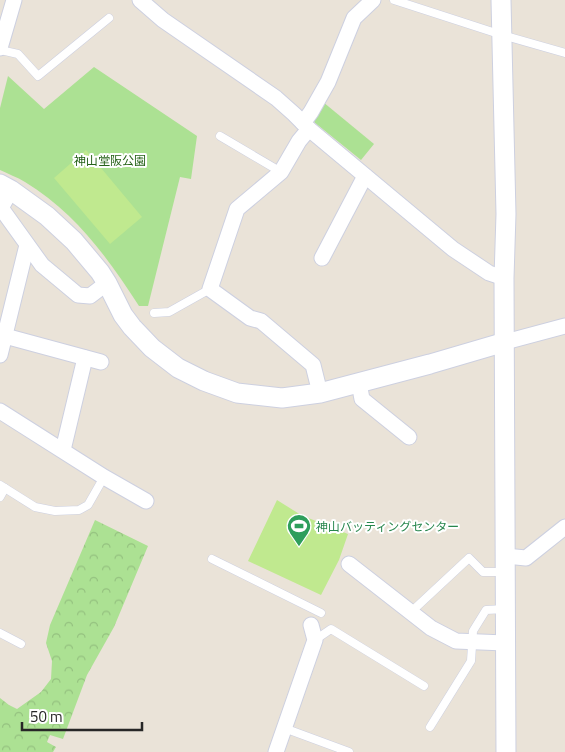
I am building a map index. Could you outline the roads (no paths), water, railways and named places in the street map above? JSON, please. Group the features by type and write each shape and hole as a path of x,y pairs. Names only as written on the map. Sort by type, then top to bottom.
{"street":[{"path":"0,49 14,0"},
{"path":"140,0 163,20 276,98 306,126 453,249 489,273 504,278"},
{"path":"320,393 313,365 260,321 250,318 210,289 237,209 281,172 328,82 354,18 374,0"},
{"path":"501,0 506,214 504,278 506,752"},
{"path":"322,258 365,176"},
{"path":"107,283 90,296 78,295 42,265 1,208 6,187 47,216 74,241 100,272 107,283 123,314 132,327 152,348 178,368 204,382 237,393 282,398 320,393 565,326"},
{"path":"0,355 27,245"},
{"path":"5,336 101,362"},
{"path":"63,450 85,358"},
{"path":"359,383 362,399 409,437"},
{"path":"0,411 104,477 146,501"},
{"path":"505,564 526,558 565,527"},
{"path":"349,564 431,628 456,641 505,643"},
{"path":"276,752 315,640 311,625"}],"lane":[{"path":"394,0 565,54"},
{"path":"0,49 18,54 38,76 109,18"},
{"path":"220,136 281,172"},
{"path":"154,313 169,312 210,289"},
{"path":"0,497 3,487 35,507 55,511 79,510 88,505 104,477"},
{"path":"411,612 469,558 483,572 505,564"},
{"path":"212,559 321,613"},
{"path":"430,727 471,661 473,631 486,610 505,609"},
{"path":"315,640 331,628 424,686"},
{"path":"0,633 21,644"},
{"path":"284,728 349,752"}],"place":[{"name":"神山バッティングセンター","path":"299,547"}],"park label":[{"name":"神山堂阪公園","path":"110,160"}]}
